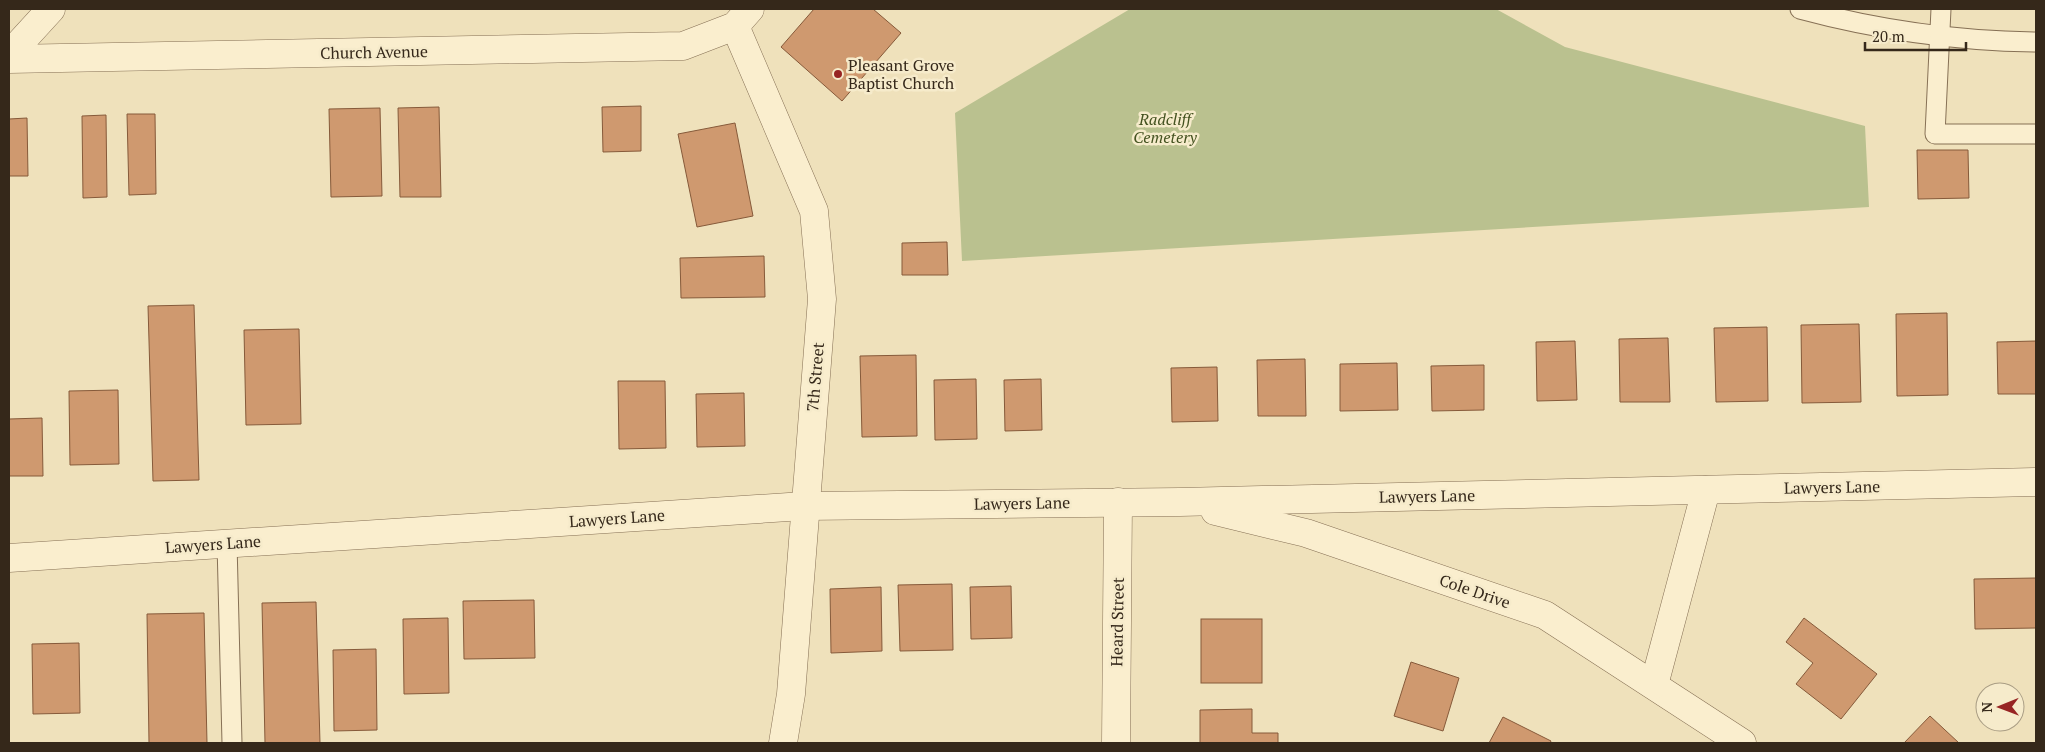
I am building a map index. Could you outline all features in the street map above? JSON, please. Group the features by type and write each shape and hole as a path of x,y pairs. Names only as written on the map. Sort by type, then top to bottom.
{"street":[{"path":"9,55 51,9"},
{"name":"Church Avenue","path":"9,59 683,46 742,17"},
{"name":"7th Street","path":"742,17 814,211 822,299 804,506 791,694 783,743"},
{"name":"Lawyers Lane","path":"9,558 804,506 1180,502 2036,482"},
{"path":"1654,685 1706,490"},
{"name":"Heard Street","path":"1116,743 1118,502"},
{"name":"Cole Drive","path":"1180,502 1306,533 1545,615 1742,743"}],"lane":[{"path":"1800,9 1877,27 1939,37 1980,41 2036,42"},
{"path":"1941,9 1935,134 2036,134"},
{"path":"227,544 232,743"}],"green space":[{"name":"Radcliff Cemetery","path":"1130,9 1496,9 1565,47 1865,126 1869,207 962,261 955,113"}],"building":[{"name":"Pleasant Grove Baptist Church","path":"814,9 873,9 901,33 842,101 781,47"},
{"path":"641,106 641,151 603,152 602,107"},
{"path":"439,107 441,197 400,197 398,108"},
{"path":"380,108 382,196 331,197 329,109"},
{"path":"127,114 155,114 156,194 129,195"},
{"path":"106,115 107,197 83,198 82,116"},
{"path":"27,118 28,176 9,176 9,119"},
{"path":"735,123 753,216 697,227 678,134"},
{"path":"1917,150 1968,150 1969,198 1918,199"},
{"path":"947,242 948,275 902,275 902,243"},
{"path":"764,256 765,297 681,298 680,258"},
{"path":"194,305 199,480 153,481 148,306"},
{"path":"1947,313 1948,395 1897,396 1896,314"},
{"path":"1859,324 1861,402 1802,403 1801,325"},
{"path":"1767,327 1768,401 1716,402 1714,328"},
{"path":"299,329 301,424 246,425 244,330"},
{"path":"1668,338 1670,402 1620,402 1619,339"},
{"path":"1575,341 1577,400 1537,401 1536,342"},
{"path":"2036,341 2036,394 1998,394 1997,342"},
{"path":"916,355 917,436 862,437 860,356"},
{"path":"1305,359 1306,416 1258,416 1257,360"},
{"path":"1397,363 1398,410 1340,411 1340,364"},
{"path":"1484,365 1484,410 1432,411 1431,366"},
{"path":"1217,367 1218,421 1172,422 1171,368"},
{"path":"976,379 977,439 935,440 934,380"},
{"path":"1041,379 1042,430 1005,431 1004,380"},
{"path":"618,381 665,381 666,448 619,449"},
{"path":"118,390 119,464 70,465 69,391"},
{"path":"744,393 745,446 697,447 696,394"},
{"path":"42,418 43,476 9,476 9,419"},
{"path":"2036,578 2036,628 1975,629 1974,579"},
{"path":"952,584 953,650 900,651 898,585"},
{"path":"1011,586 1012,638 971,639 970,587"},
{"path":"881,587 882,651 831,653 830,589"},
{"path":"534,600 535,658 464,659 463,601"},
{"path":"316,602 320,743 265,743 262,603"},
{"path":"204,613 207,743 149,743 147,614"},
{"path":"448,618 449,693 404,694 403,619"},
{"path":"1804,618 1877,674 1841,719 1796,684 1813,663 1786,642"},
{"path":"1201,619 1262,619 1262,683 1201,683"},
{"path":"79,643 80,713 33,714 32,644"},
{"path":"376,649 377,730 334,731 333,650"},
{"path":"1411,662 1459,678 1443,731 1394,716"},
{"path":"1252,709 1252,733 1278,733 1278,743 1200,743 1200,710"},
{"path":"1930,716 1959,743 1904,743"},
{"path":"1503,717 1551,741 1550,743 1489,743"}],"place":[{"name":"Pleasant Grove Baptist Church","path":"838,74"}]}
